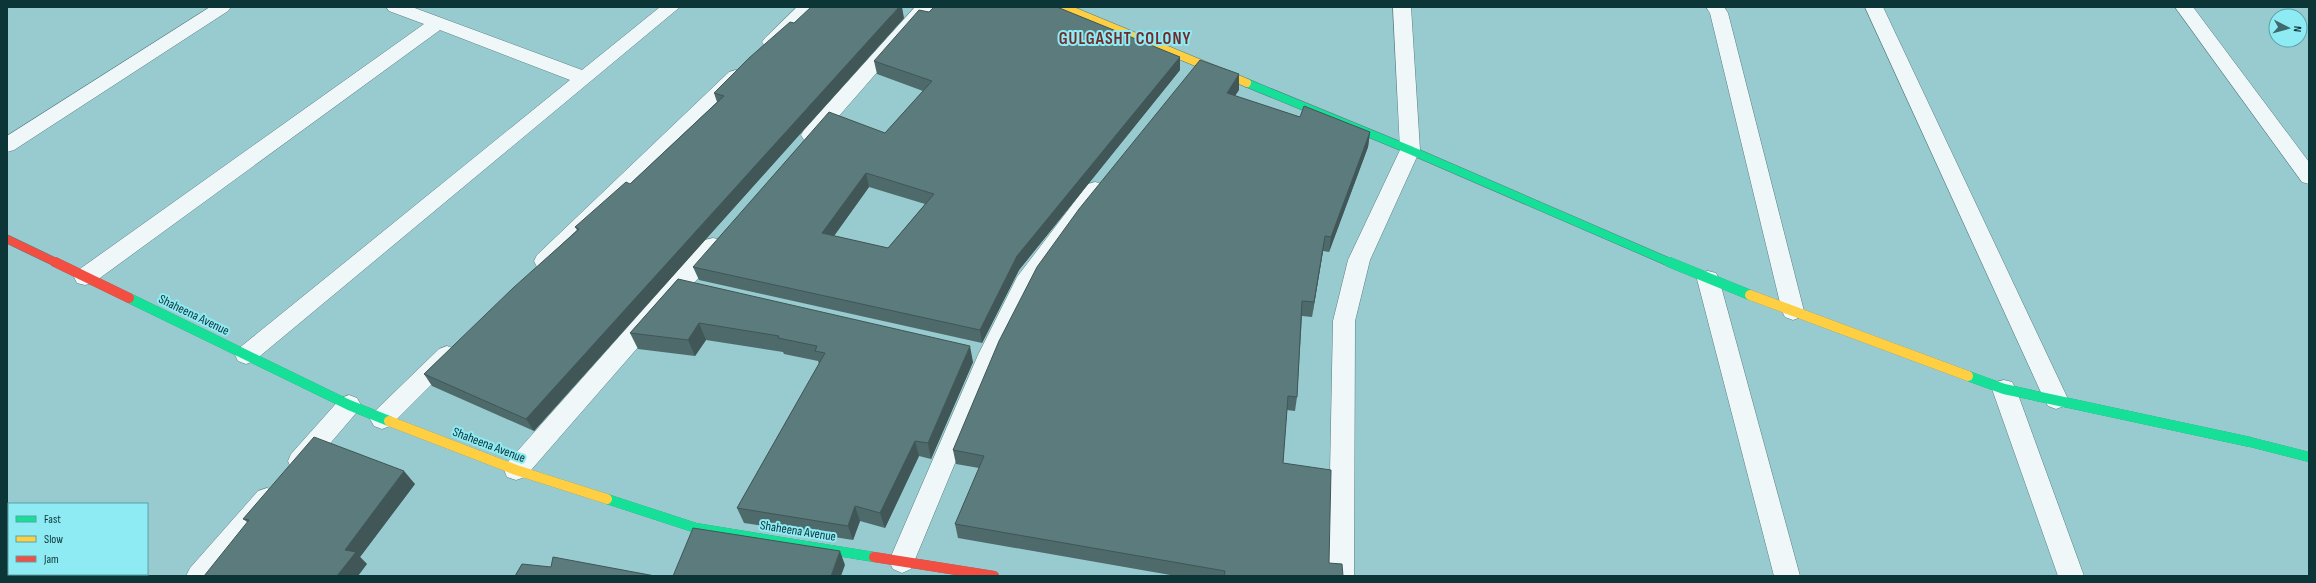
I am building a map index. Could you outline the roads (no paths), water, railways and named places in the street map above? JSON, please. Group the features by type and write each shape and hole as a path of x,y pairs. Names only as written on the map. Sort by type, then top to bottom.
{"street":[{"path":"7,145 222,7"},
{"path":"395,7 584,78"},
{"path":"246,355 671,7"},
{"path":"529,276 807,7"},
{"path":"799,149 925,7"},
{"path":"1063,7 1410,150 1708,279 2004,389 2250,442 2309,457"},
{"path":"1341,576 1344,321 1359,260 1410,150 1402,7"},
{"path":"1715,7 1718,13 1793,311"},
{"path":"1874,7 2056,399"},
{"path":"2183,7 2309,177"},
{"path":"85,277 438,23"},
{"path":"1183,81 1198,63"},
{"path":"902,561 989,355 1028,277 1108,174"},
{"path":"516,470 689,288 726,232"},
{"name":"Shaheena Avenue","path":"7,239 349,405 516,470 696,528 994,576"},
{"path":"1708,279 1787,576"},
{"path":"382,419 461,342"},
{"path":"966,350 989,355"},
{"path":"2004,389 2071,576"},
{"path":"198,576 349,405"}],"district":[{"name":"GULGASHT COLONY","path":"1125,39"}]}
